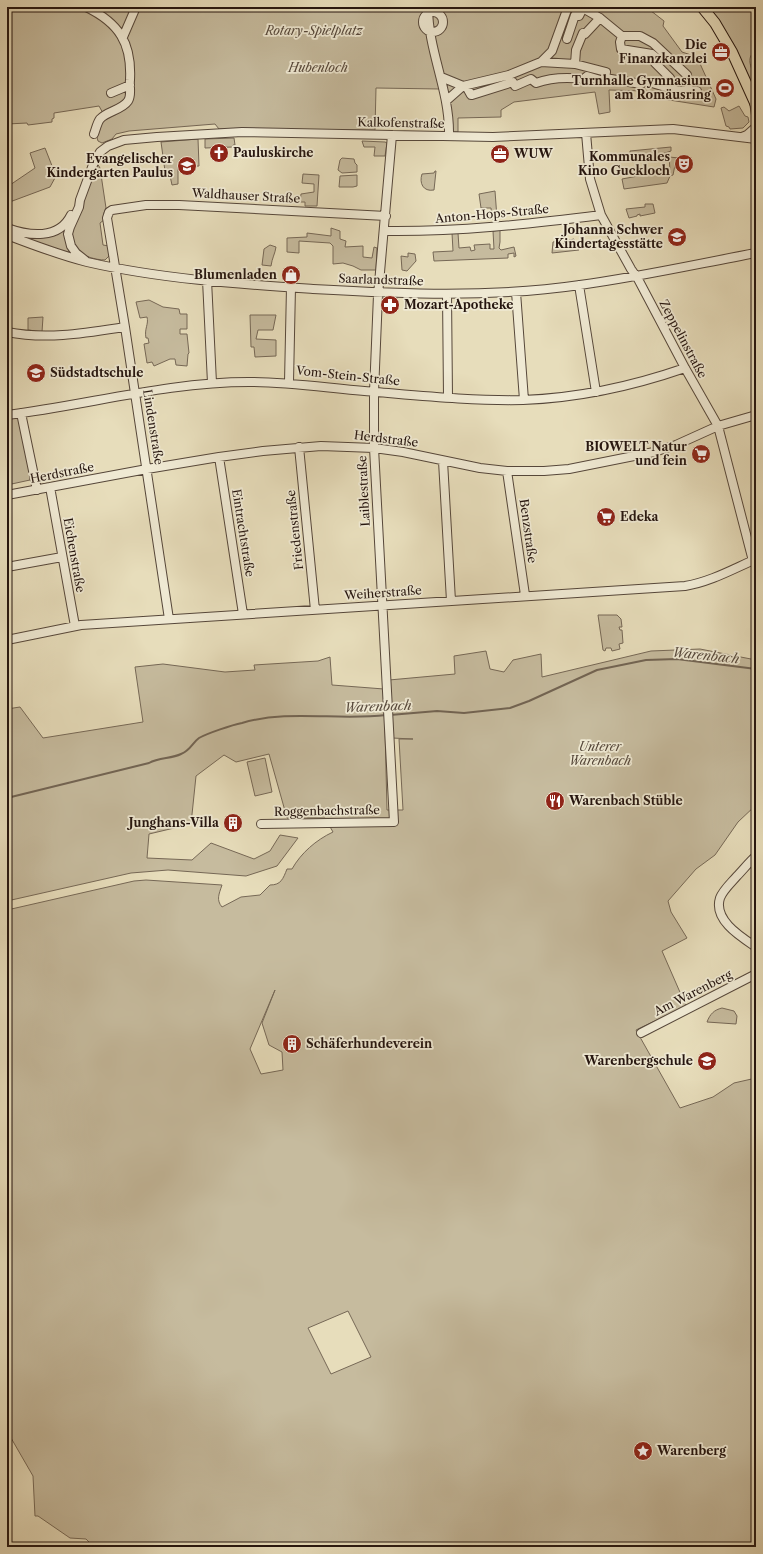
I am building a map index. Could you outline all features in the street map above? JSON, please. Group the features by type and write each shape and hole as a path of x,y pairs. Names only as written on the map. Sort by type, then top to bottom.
{"main road":[{"path":"702,7 715,23 732,52 755,104"}],"street":[{"path":"86,7 109,20 123,37 130,66 130,97 127,102 100,119 94,134"},
{"path":"123,37 136,7"},
{"path":"446,100 465,86 509,75 541,62 548,57 558,36 568,7"},
{"path":"441,77 465,86 471,95 513,82 515,86 532,79 536,83 545,80 568,77 584,79 587,76 604,81 605,78 641,84 645,81 679,91 693,91 687,75 653,43 640,36 622,36 600,18 582,7 579,16 575,15 567,39"},
{"path":"430,32 439,31 443,26 443,21 437,13 427,17 424,25 430,32 441,77 446,100 449,132"},
{"path":"576,64 578,43 583,33 586,34 600,18"},
{"path":"558,36 578,43"},
{"path":"622,36 620,42 621,49 652,54 657,58 656,64 670,78 668,88"},
{"path":"541,62 576,64 606,72 605,78"},
{"path":"111,93 130,85"},
{"path":"755,104 756,115"},
{"path":"741,138 756,127"},
{"name":"Kalkofenstraße","path":"7,228 28,234 49,233 64,225 70,218 80,200 94,162 100,152 108,146 124,140 242,132 500,137 673,129 756,139"},
{"name":"Zeppelinstraße","path":"586,133 590,179 601,215 638,279 685,368 718,426 754,560"},
{"name":"Laiblestraße","path":"392,136 379,292 374,392 374,448 394,822"},
{"name":"Kalkofenstraße","path":"80,200 79,207 68,234 71,246 76,253 86,261"},
{"name":"Waldhauser Straße","path":"108,214 112,210 146,205 179,205 386,216"},
{"name":"Lindenstraße","path":"108,214 107,218 169,619"},
{"name":"Anton-Hops-Straße","path":"385,231 435,231 486,228 601,215"},
{"name":"Saarlandstraße","path":"7,235 42,248 86,261 163,275 292,287 447,294 516,292 579,285 756,253"},
{"path":"207,280 212,383"},
{"path":"579,285 596,392"},
{"path":"289,382 292,287"},
{"path":"516,292 524,400"},
{"path":"447,294 448,397"},
{"path":"7,332 26,335 69,335 125,328"},
{"name":"Vom-Stein-Straße","path":"7,414 212,383 248,382 289,382 374,392 524,400 596,392 636,383 685,368"},
{"path":"21,413 37,490"},
{"name":"Herdstraße","path":"7,495 219,457 299,447 321,446 374,448 403,452 480,468 507,471 570,469 622,460 654,452 676,445 718,426 756,415"},
{"name":"Friedenstraße","path":"299,447 315,610"},
{"name":"Eintrachtstraße","path":"219,457 243,614"},
{"path":"444,461 451,600"},
{"name":"Benzstraße","path":"507,471 525,595"},
{"name":"Eichenstraße","path":"50,487 75,626"},
{"path":"7,567 62,557"},
{"name":"Weiherstraße","path":"7,640 75,626 697,584 754,560"},
{"name":"Roggenbachstraße","path":"261,824 394,822"},
{"path":"756,856 725,890 720,898 719,906 721,914 727,923 739,935 756,947"},
{"name":"Am Warenberg","path":"641,1033 756,974"}],"green space":[{"name":"Hubenloch","path":"7,7 646,7 664,21 663,26 682,52 697,57 716,99 714,107 663,99 646,98 645,91 609,90 610,112 599,114 595,92 514,102 501,110 501,117 458,118 458,132 451,132 440,89 376,88 375,130 219,129 215,124 129,131 116,134 112,139 102,143 98,141 96,134 104,115 99,106 54,113 52,122 28,125 27,123 7,124"},
{"path":"706,7 756,7 756,47 755,42 753,43 755,51 750,57 750,60 756,80 756,93 733,43"},
{"path":"739,106 745,116 748,117 749,122 743,128 730,129 726,126 721,108 724,107 729,111"},
{"path":"234,138 235,145 233,145 233,147 205,148 205,139"},
{"path":"198,139 199,166 178,167 178,184 172,185 169,171 165,171 161,142"},
{"path":"362,141 387,143 385,156 374,156 375,147 364,147"},
{"path":"671,147 671,151 647,159 632,162 630,160 630,151"},
{"path":"45,148 56,176 50,187 7,203 7,187 35,168 30,153"},
{"path":"669,157 679,158 678,165 675,165 673,175 670,176 667,183 624,189 622,179 670,170"},
{"path":"342,158 354,159 357,165 357,172 342,173 338,170 340,160"},
{"path":"97,163 100,168 106,208 104,220 100,223 103,245 109,246 110,255 105,260 93,258 78,251 75,248 70,236"},
{"path":"435,171 434,190 427,190 421,181 422,174 434,173"},
{"path":"303,174 319,175 317,206 305,206 305,202 300,202 301,194 314,192 314,184 302,183"},
{"path":"357,175 357,186 339,187 340,176"},
{"path":"495,191 497,218 492,219 491,208 481,208 479,194"},
{"path":"645,204 653,204 655,213 640,216 640,214 629,218 626,209 645,207"},
{"path":"331,228 340,231 340,239 346,241 345,247 363,246 363,257 372,258 374,247 377,248 376,270 361,270 343,263 333,264 333,246 330,243 299,241 299,253 287,252 287,238 307,237 307,233 331,236"},
{"path":"65,230 74,255 23,238 11,232 53,234"},
{"path":"500,230 499,248 501,250 514,247 516,256 514,257 514,253 508,254 508,258 434,261 433,252 453,251 452,233 458,233 459,248 470,247 471,251 475,250 474,245 490,244 490,249 494,249 493,231"},
{"path":"574,239 574,243 579,250 552,253 553,242 558,241 563,244 565,241"},
{"path":"270,245 276,247 271,266 262,265 264,249"},
{"path":"408,253 415,254 416,261 407,271 402,270 401,256 408,257"},
{"path":"149,300 163,307 179,309 180,314 187,314 187,329 180,329 180,334 187,334 189,353 187,366 176,365 175,359 170,359 154,366 152,362 147,363 144,344 149,343 148,338 146,338 147,317 140,318 136,302"},
{"path":"250,315 276,315 273,330 258,330 256,339 276,340 276,356 255,357 254,347 251,347"},
{"path":"43,317 42,332 28,330 28,318"},
{"path":"19,417 31,473 30,480 7,485 7,418"},
{"path":"598,615 617,615 621,619 622,627 619,627 620,630 622,630 623,643 619,644 620,649 612,651 611,648 606,648 605,651 603,650"},
{"name":"Unterer Warenbach","path":"700,649 756,660 756,805 738,822 715,855 696,869 668,901 671,912 687,938 662,951 686,1006 636,1030 680,1108 713,1097 734,1083 756,1078 756,1547 94,1547 86,1539 70,1538 38,1516 35,1516 33,1476 7,1431 7,910 134,881 146,880 222,885 219,894 219,902 222,907 241,897 260,895 270,885 279,883 287,869 292,869 310,848 333,832 325,818 287,818 269,754 236,762 224,755 196,776 191,824 149,834 147,858 192,860 211,843 254,859 270,851 280,835 298,838 277,866 246,876 168,870 131,873 7,901 7,709 20,707 43,738 143,722 135,667 163,664 225,672 255,670 254,665 318,661 330,657 332,685 384,689 387,810 403,810 399,739 413,739 392,738 389,680 455,674 454,656 486,651 490,669 504,672 513,660 541,654 542,677 651,651","holes":["275,990 262,1023 269,1045 282,1052 283,1070 261,1074 250,1049","348,1311 371,1357 331,1374 308,1328"]},
{"path":"265,758 272,792 255,796 247,762"},
{"path":"722,1008 734,1011 737,1016 736,1024 707,1022 713,1013"}],"waterway":[{"name":"Warenbach","path":"390,715 437,711 464,713 510,708 597,670 646,660 677,659 756,669"},
{"name":"Warenbach","path":"7,798 177,756 187,751 199,738 232,725 278,717 350,717 386,715"}],"place":[{"name":"Die Finanzkanzlei","path":"721,52"},
{"name":"Turnhalle Gymnasium am Romäusring","path":"725,88"},
{"name":"Pauluskirche","path":"219,153"},
{"name":"WUW","path":"500,154"},
{"name":"Kommunales Kino Guckloch","path":"684,164"},
{"name":"Evangelischer Kindergarten Paulus","path":"187,166"},
{"name":"Johanna Schwer Kindertagesstätte","path":"677,237"},
{"name":"Blumenladen","path":"291,275"},
{"name":"Mozart-Apotheke","path":"390,305"},
{"name":"Südstadtschule","path":"36,373"},
{"name":"BIOWELT Natur und fein","path":"701,454"},
{"name":"Edeka","path":"606,517"},
{"name":"Warenbach Stüble","path":"555,801"},
{"name":"Junghans-Villa","path":"233,823"},
{"name":"Schäferhundeverein","path":"292,1044"},
{"name":"Warenbergschule","path":"707,1061"},
{"name":"Warenberg","path":"643,1451"}],"park label":[{"name":"Rotary-Spielplatz","path":"314,31"}]}
